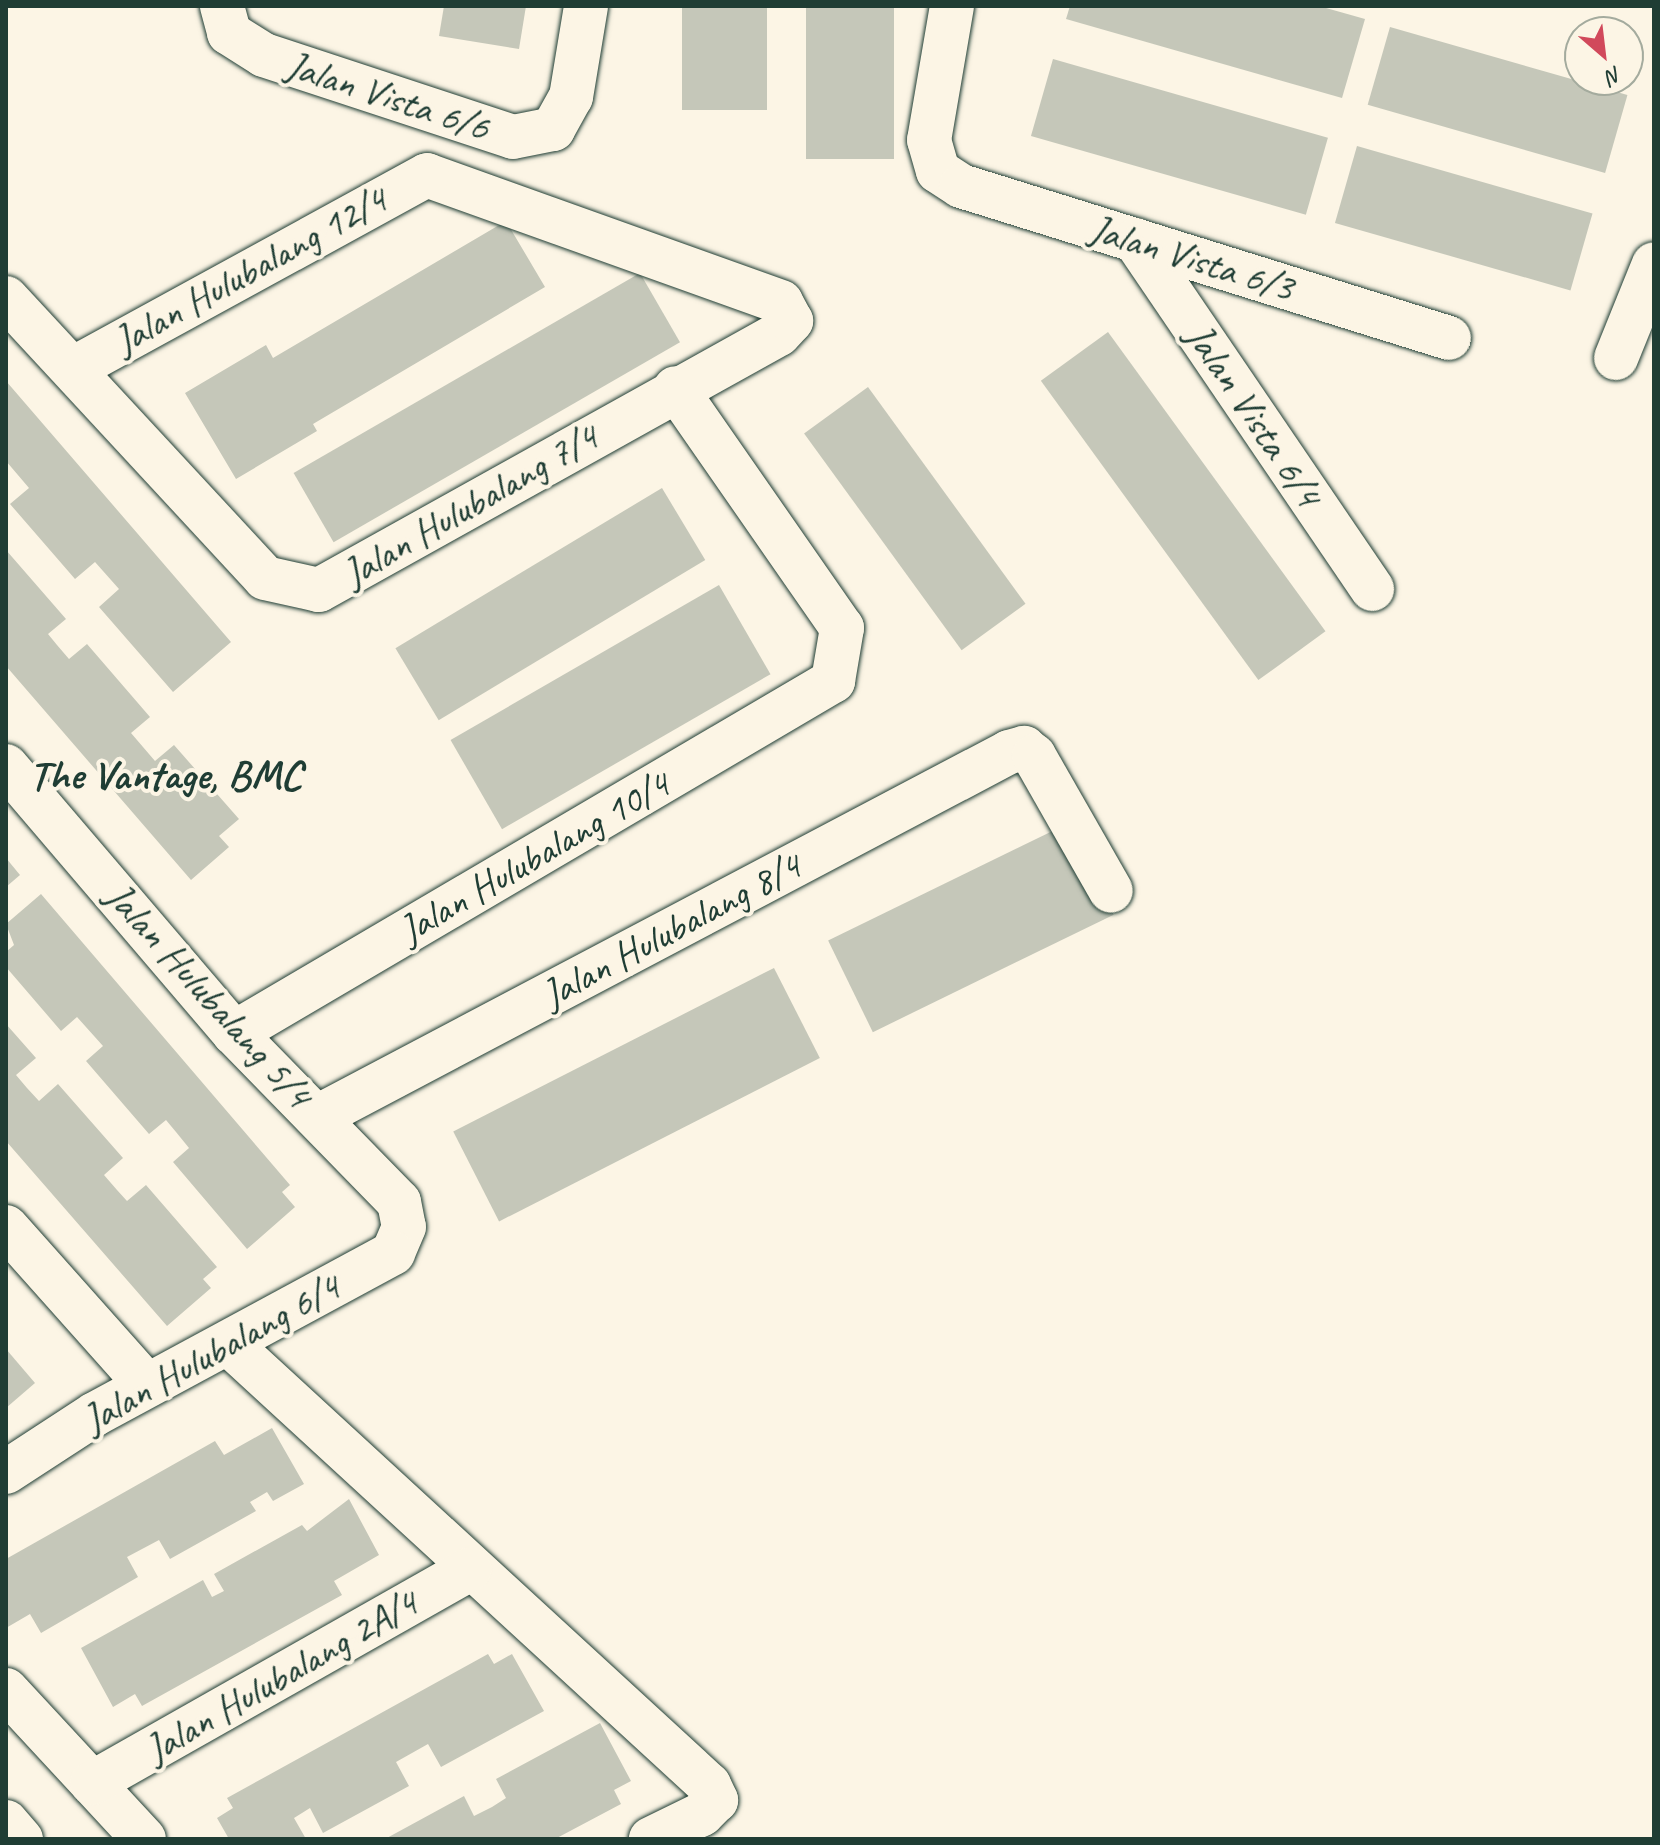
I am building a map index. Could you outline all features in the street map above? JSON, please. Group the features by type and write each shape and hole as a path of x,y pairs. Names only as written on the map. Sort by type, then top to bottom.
{"street":[{"name":"Jalan Vista 6/6","path":"226,20 264,55 513,137 553,129 571,97 586,6"},
{"name":"Jalan Vista 6/3","path":"952,6 929,140 938,171 961,186 1449,338"},
{"name":"Jalan Hulubalang 7/4","path":"6,298 75,368 265,578 319,590 675,388 779,334 791,321 781,302 427,175"},
{"name":"Jalan Hulubalang 12/4","path":"75,368 427,175"},
{"name":"Jalan Vista 6/4","path":"1135,240 1372,589"},
{"path":"1616,358 1654,264"},
{"name":"Jalan Hulubalang 10/4","path":"234,1033 833,681 842,628 675,388"},
{"name":"Jalan Hulubalang 8/4","path":"319,1116 1024,748 1111,891"},
{"name":"Jalan Hulubalang 5/4","path":"6,766 234,1033 319,1116 399,1202 404,1227"},
{"path":"6,1227 147,1385"},
{"name":"Jalan Hulubalang 6/4","path":"6,1472 147,1385 229,1344 393,1253 404,1227"},
{"path":"229,1344 470,1569 709,1785 716,1800 651,1839"},
{"name":"Jalan Hulubalang 2A/4","path":"92,1783 470,1569"},
{"path":"6,1690 144,1839"},
{"path":"6,1822 21,1839"}],"building":[{"path":"444,6 526,6 519,49 439,36"},
{"path":"682,6 767,6 767,110 682,110"},
{"path":"806,6 894,6 894,159 806,159"},
{"path":"1070,6 1319,6 1365,19 1342,98 1066,19"},
{"path":"1390,27 1564,77 1564,96 1627,96 1605,173 1368,105"},
{"path":"1053,59 1328,138 1306,215 1031,136"},
{"path":"1357,146 1593,214 1570,290 1335,223"},
{"path":"506,221 545,287 313,424 317,431 236,479 185,393 266,345 273,358"},
{"path":"640,273 680,342 334,542 294,473"},
{"path":"1108,332 1325,631 1258,680 1041,381"},
{"path":"6,381 231,642 173,692 99,607 119,589 95,562 75,579 10,504 29,488 6,461"},
{"path":"868,387 1026,604 962,650 804,433"},
{"path":"662,488 705,560 439,720 395,648"},
{"path":"6,550 66,619 48,634 69,659 87,644 150,717 131,733 155,761 174,745 239,819 219,836 229,847 191,880 6,666"},
{"path":"719,585 771,674 502,829 451,740"},
{"path":"1069,823 1114,915 873,1032 828,940"},
{"path":"6,858 20,875 6,887"},
{"path":"41,894 290,1185 282,1192 295,1207 247,1249 173,1162 189,1148 166,1120 149,1134 86,1061 103,1046 77,1017 61,1031 6,967 6,952 14,945 6,924"},
{"path":"774,968 820,1058 499,1221 453,1131"},
{"path":"6,1024 36,1058 16,1075 27,1088 39,1101 58,1084 123,1158 104,1175 117,1190 127,1201 146,1185 217,1267 203,1279 211,1288 167,1326 6,1141"},
{"path":"6,1349 35,1383 6,1408"},
{"path":"272,1428 304,1484 273,1501 267,1492 250,1502 256,1511 170,1559 159,1540 127,1557 138,1577 41,1633 30,1614 6,1628 6,1559 215,1441 224,1455"},
{"path":"349,1499 379,1555 334,1581 342,1595 142,1706 135,1694 113,1707 81,1648 203,1580 212,1597 224,1591 214,1574 302,1525 307,1531"},
{"path":"488,1654 494,1664 512,1654 544,1711 441,1767 428,1744 396,1762 409,1786 323,1833 310,1808 294,1818 306,1839 229,1839 217,1818 233,1808 227,1798"},
{"path":"600,1723 631,1781 614,1790 621,1804 555,1839 385,1839 464,1796 474,1816 492,1807 506,1798 496,1779"}],"district":[{"name":"The Vantage, BMC","path":"165,776"}]}
